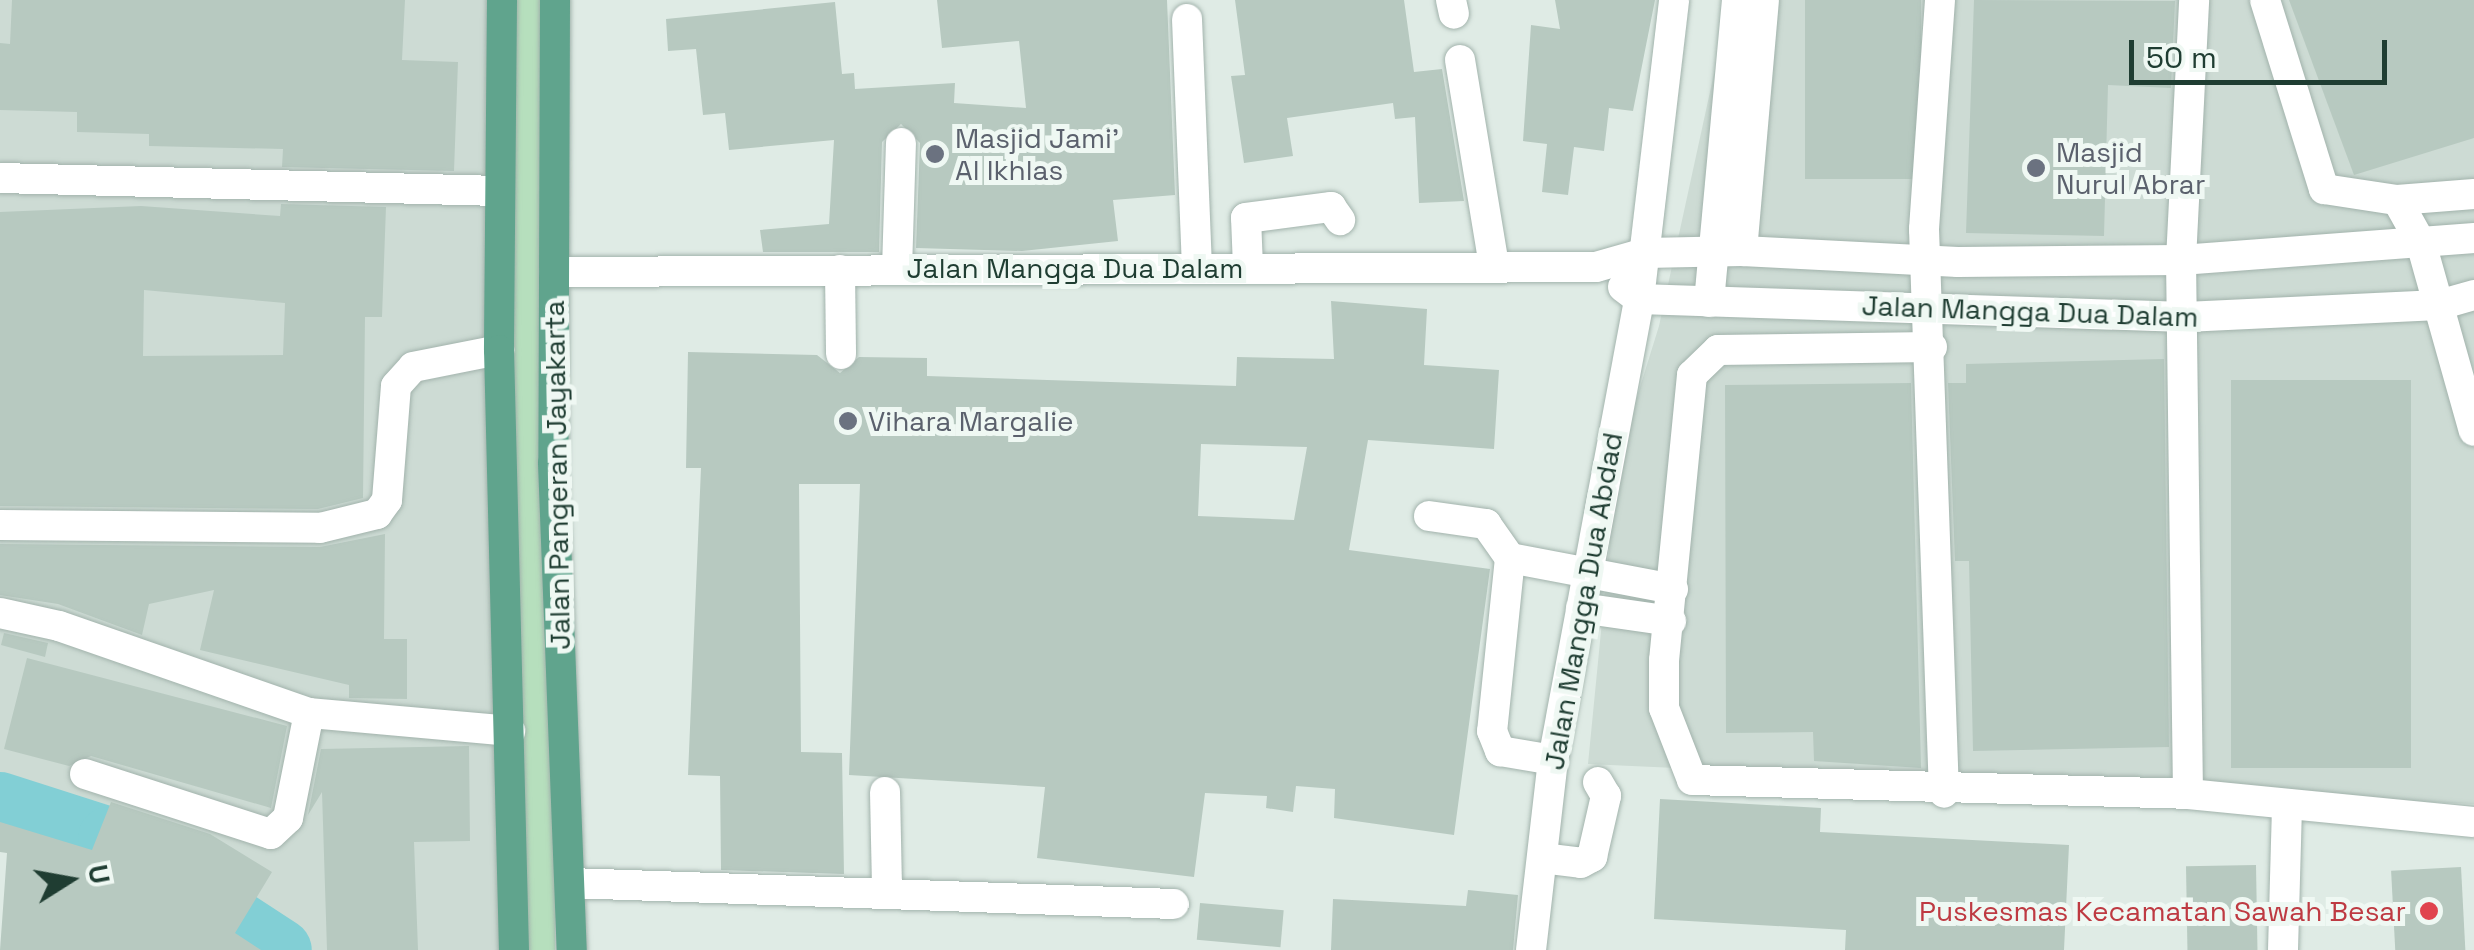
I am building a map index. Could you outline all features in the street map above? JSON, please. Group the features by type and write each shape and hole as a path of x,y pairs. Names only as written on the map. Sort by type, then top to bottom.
{"main road":[{"name":"Jalan Pangeran Jayakarta","path":"502,0 499,350 514,950"},
{"name":"Jalan Pangeran Jayakarta","path":"554,0 554,272 572,950"}],"street":[{"name":"Jalan Mangga Dua Abdad","path":"1532,950 1553,760 1639,299 1674,0"},
{"path":"1728,252 1737,0"},
{"path":"1709,302 1728,252 1764,0"},
{"path":"1940,0 1926,261 1932,347 1944,793"},
{"path":"2188,780 2181,260 2194,0"},
{"path":"2265,0 2315,177 2335,196 2396,200 2474,194"},
{"path":"1187,19 1196,267"},
{"path":"1460,60 1494,266"},
{"path":"897,270 901,143"},
{"path":"0,178 500,191"},
{"path":"2396,200 2421,243 2474,431"},
{"path":"1248,267 1246,218 1331,207 1340,220"},
{"name":"Jalan Mangga Dua Dalam","path":"554,272 1596,267 1645,252 1926,261 2181,260 2474,238"},
{"path":"1596,267 1639,299"},
{"path":"840,270 841,354"},
{"name":"Jalan Mangga Dua Dalam","path":"1639,299 2184,317 2439,305 2474,295"},
{"path":"1932,347 1718,350 1704,359 1689,384 1664,708 1692,780 1944,793 2188,780 2288,804 2474,822"},
{"path":"0,526 320,528 377,514 386,500 396,386 413,367 499,350"},
{"path":"1428,516 1486,524 1510,558 1492,731 1500,751 1553,760"},
{"path":"1510,558 1673,589"},
{"path":"1581,608 1672,621"},
{"path":"0,613 59,626 310,713 510,731"},
{"path":"85,774 271,834 288,818 310,713"},
{"path":"1542,858 1581,864 1592,857 1606,796 1598,782"},
{"path":"886,792 887,891"},
{"path":"2282,950 2288,804"},
{"path":"570,883 887,891 1174,904"}],"shaded area":[{"path":"0,0 504,0 514,950 270,950 222,911 0,793"},
{"path":"1730,0 2474,0 2474,804 1588,764 1618,458 1659,326"}],"green space":[{"path":"502,0 555,0 555,950 502,950"}],"building":[{"path":"12,0 405,0 402,60 458,62 454,171 282,167 283,149 149,146 149,134 77,132 77,112 0,110 0,43 10,44"},
{"path":"937,0 1167,0 1175,195 1113,200 1118,241 1022,251 916,248 920,143 901,124 882,142 879,252 763,252 760,230 829,224 834,140 729,150 725,113 703,115 696,49 668,51 666,19 835,2 842,74 854,73 855,89 955,83 954,103 1026,108 1019,41 942,48"},
{"path":"1235,0 1404,0 1414,72 1442,69 1464,201 1419,203 1415,117 1395,119 1393,103 1287,118 1293,156 1244,163 1231,76 1245,75"},
{"path":"1555,0 1655,0 1633,111 1609,108 1604,151 1574,147 1568,195 1542,192 1547,144 1523,141 1531,25 1560,29"},
{"path":"1805,0 1921,0 1921,179 1805,179"},
{"path":"1974,0 2175,1 2171,88 2108,85 2104,236 1966,233"},
{"path":"2289,0 2474,0 2474,138 2354,175"},
{"path":"281,204 386,207 382,317 365,317 363,498 318,509 0,506 0,212 141,206 280,216","holes":["144,290 285,303 283,355 143,356"]},
{"path":"1331,301 1427,309 1424,365 1499,370 1494,449 1368,440 1349,550 1490,569 1454,835 1334,818 1335,789 1296,786 1293,812 1266,808 1267,796 1205,793 1194,877 1037,858 1045,787 849,775 860,484 799,484 801,752 842,753 844,874 721,870 720,776 688,775 701,468 686,468 688,352 817,355 840,373 859,357 927,358 927,376 1236,386 1237,357 1334,359","holes":["1201,444 1307,447 1294,520 1198,516"]},
{"path":"2164,359 2169,747 1973,751 1969,561 1955,561 1948,383 1966,383 1966,364"},
{"path":"2231,380 2411,380 2411,768 2231,768"},
{"path":"1911,383 1921,768 1814,761 1813,732 1726,733 1725,385"},
{"path":"385,534 384,639 407,639 407,699 349,698 349,685 200,650 214,590 149,604 142,635 58,604 0,595 0,544 320,547"},
{"path":"4,633 48,643 45,657 1,645"},
{"path":"27,658 287,726 271,808 91,756 69,766 4,749"},
{"path":"469,746 470,841 414,842 418,950 327,950 322,792 308,815 321,749"},
{"path":"1660,799 1821,808 1820,832 2069,845 2064,950 1845,950 1846,930 1654,919"},
{"path":"111,802 210,834 272,872 235,933 261,950 0,950 7,853 0,852 0,822 92,850"},
{"path":"2256,865 2257,950 2187,950 2186,866"},
{"name":"Puskesmas Kecamatan Sawah Besar","path":"2461,867 2465,950 2395,950 2391,871"},
{"path":"1468,890 1518,895 1513,950 1331,950 1333,899 1466,906"},
{"path":"1200,903 1284,910 1280,947 1197,940"}],"waterway":[{"path":"0,803 109,838 281,950"}],"place":[{"name":"Masjid Jami' Al Ikhlas","path":"935,154"},
{"name":"Masjid Nurul Abrar","path":"2036,168"},
{"name":"Vihara Margalie","path":"848,421"},
{"name":"Puskesmas Kecamatan Sawah Besar","path":"2429,911"}]}
